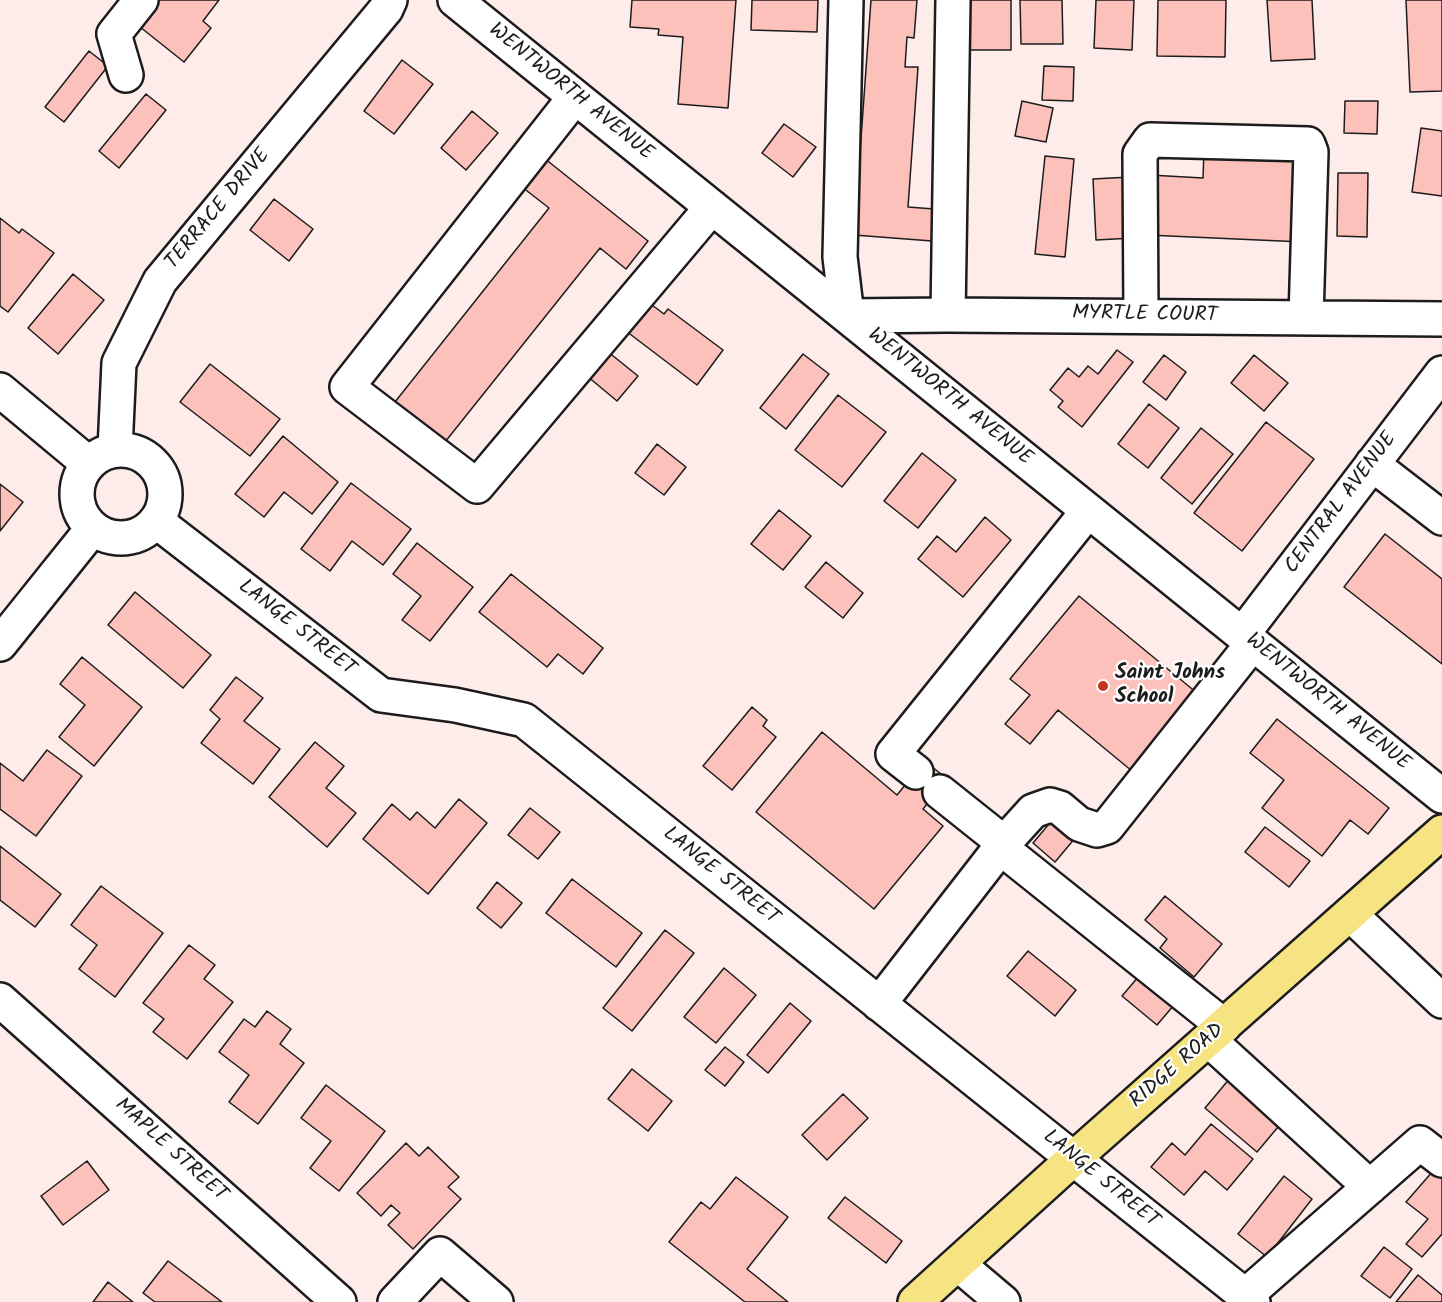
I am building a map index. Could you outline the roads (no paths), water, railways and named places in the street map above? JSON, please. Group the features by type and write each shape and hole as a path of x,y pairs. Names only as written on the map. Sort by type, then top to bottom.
{"main road":[{"name":"RIDGE ROAD","path":"915,1302 1442,832"}],"street":[{"path":"126,75 114,34 141,0"},
{"name":"TERRACE DRIVE","path":"102,457 118,363 160,281 379,18 390,0"},
{"name":"WENTWORTH AVENUE","path":"455,0 1442,796"},
{"path":"846,0 840,257 847,316"},
{"path":"948,315 953,0"},
{"path":"575,97 347,387 477,486 712,207"},
{"path":"1141,316 1140,154 1150,140 1308,144 1311,152 1306,318"},
{"name":"MYRTLE COURT","path":"847,316 1442,319"},
{"name":"CENTRAL AVENUE","path":"1003,846 1033,811 1050,805 1060,808 1079,824 1096,830 1107,827 1247,639 1372,464 1442,373"},
{"path":"0,390 102,457"},
{"path":"130,450 144,456 156,466 163,479 165,494 163,509 156,521 146,531 119,538 106,535 93,528 81,511 77,491 81,477 102,457 130,450"},
{"path":"1372,464 1442,518"},
{"path":"1088,511 893,754 1003,846 1216,1033 1370,1187"},
{"name":"LANGE STREET","path":"156,521 381,695 455,705 524,720 1249,1299"},
{"path":"0,644 93,528"},
{"path":"879,1004 1003,846"},
{"path":"1350,914 1428,969 1442,1001"},
{"name":"MAPLE STREET","path":"0,1000 339,1302"},
{"path":"1249,1299 1420,1143 1442,1160"},
{"path":"395,1302 440,1254 496,1302"},
{"path":"958,1264 1003,1302"}],"place":[{"name":"Saint Johns School","path":"1103,686"}]}
